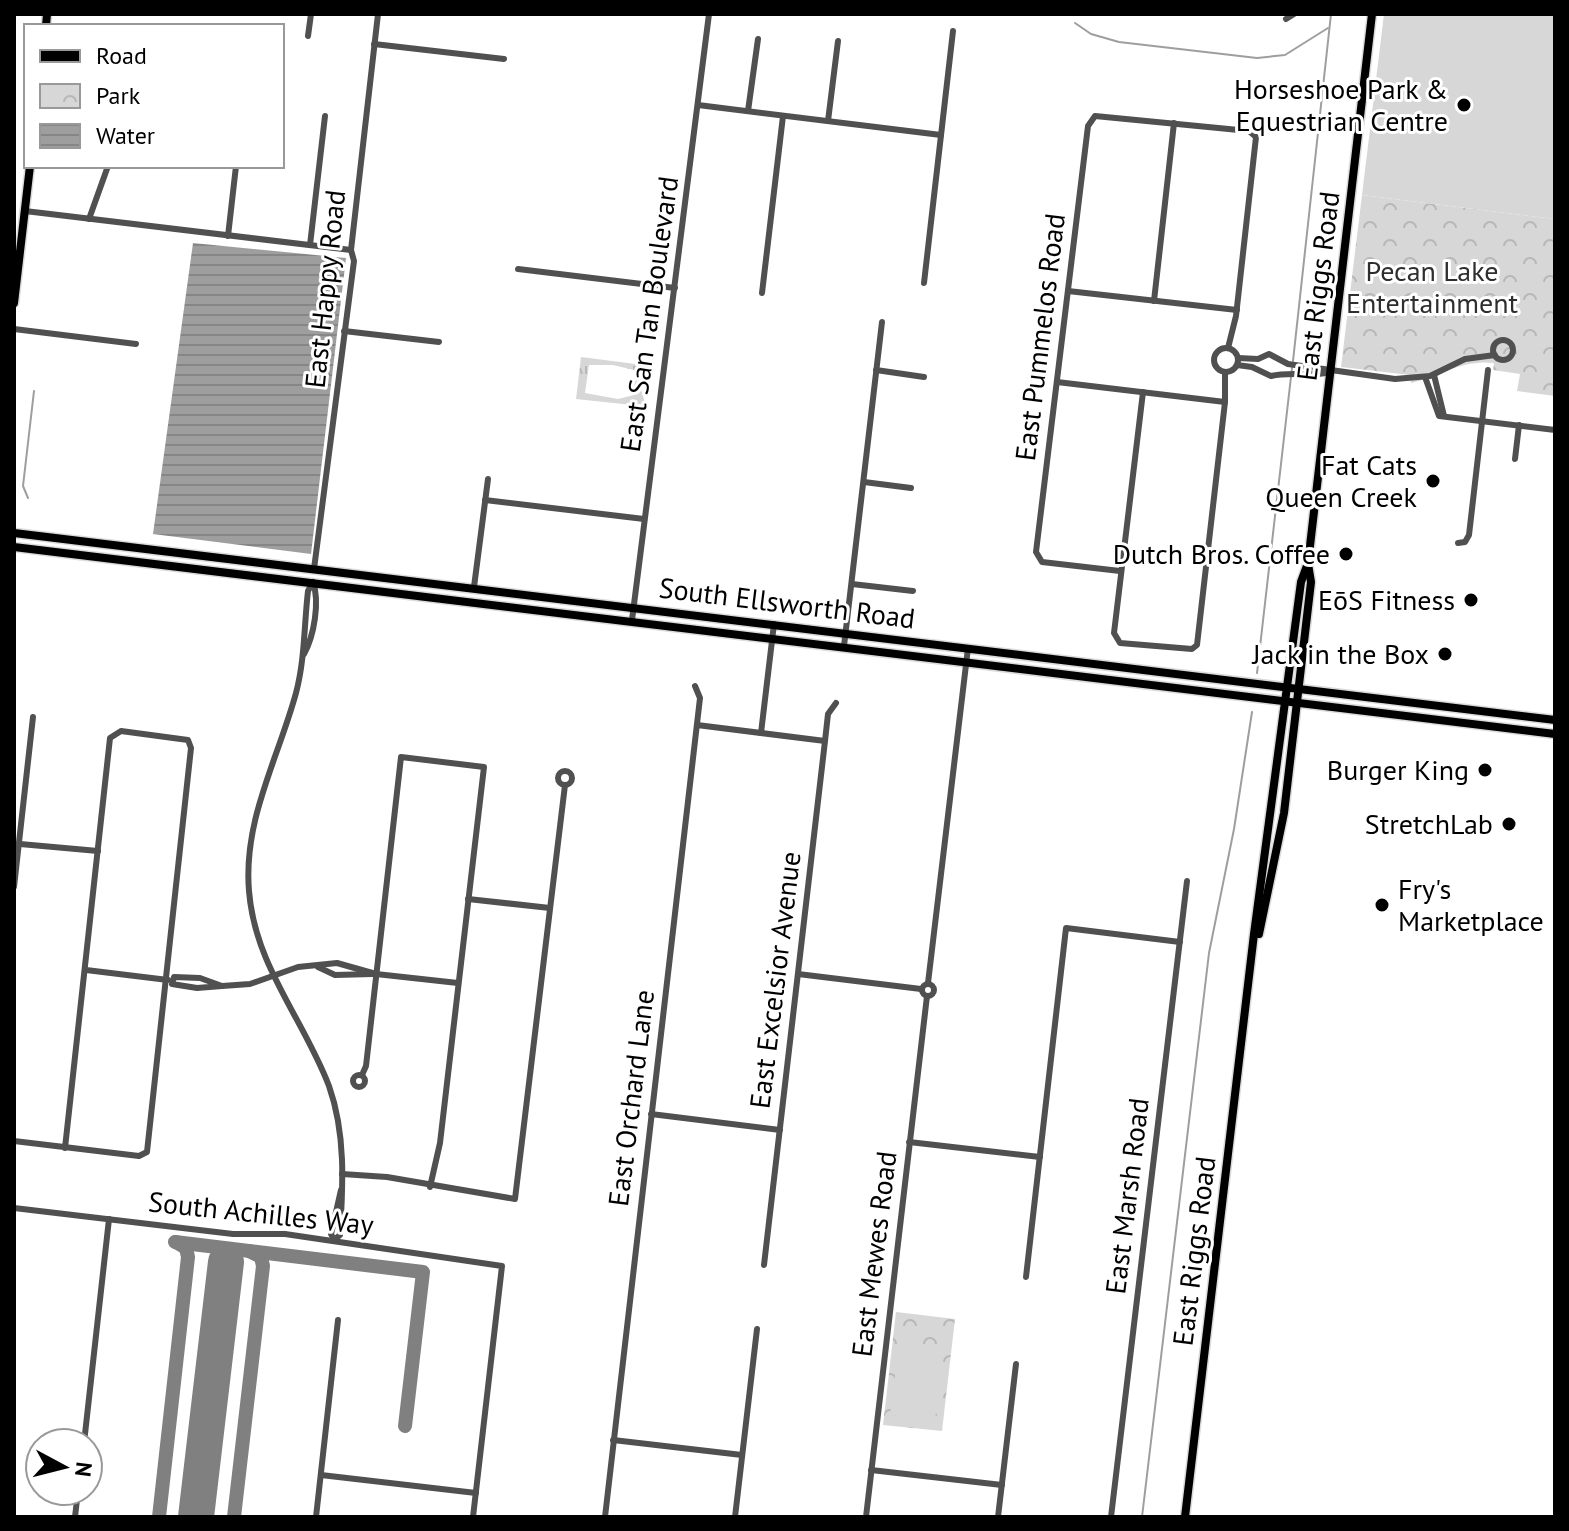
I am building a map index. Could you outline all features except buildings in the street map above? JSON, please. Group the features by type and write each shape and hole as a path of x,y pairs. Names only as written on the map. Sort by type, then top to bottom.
{"main road":[{"name":"East Riggs Road","path":"1185,1517 1287,686 1301,582 1308,563 1372,14"},
{"path":"14,303 30,168"},
{"name":"South Ellsworth Road","path":"14,533 1555,720"},
{"name":"South Ellsworth Road","path":"14,547 1555,734"},
{"name":"East Riggs Road","path":"1248,990 1284,813 1311,582 1308,563"}],"street":[{"path":"308,36 311,14"},
{"name":"East Happy Road","path":"314,569 354,261 351,250 378,14"},
{"name":"East San Tan Boulevard","path":"632,620 709,14"},
{"path":"1286,19 1294,14"},
{"path":"924,283 953,31"},
{"path":"748,111 758,39"},
{"path":"828,121 838,41"},
{"path":"374,44 504,59"},
{"path":"698,105 941,135"},
{"path":"310,245 325,116"},
{"path":"762,293 783,116"},
{"name":"East Pummelos Road","path":"1120,571 1042,562 1036,552 1088,126 1095,116 1174,123"},
{"path":"1154,301 1174,123 1254,134 1257,141 1237,310 1228,348"},
{"path":"89,219 107,168"},
{"path":"228,236 236,168"},
{"path":"25,211 351,250"},
{"path":"518,269 675,288"},
{"path":"1068,291 1237,310"},
{"path":"844,646 882,322"},
{"path":"14,329 136,344"},
{"path":"344,331 439,342"},
{"path":"1228,348 1238,361 1271,376 1300,369"},
{"path":"1225,373 1215,366 1213,358 1217,351 1228,348"},
{"path":"1143,392 1114,624 1116,640 1192,649 1197,645 1225,402 1225,373 1238,361 1258,359 1269,354 1300,369 1395,379 1434,375 1465,359 1495,355"},
{"path":"876,370 924,377"},
{"path":"1458,543 1465,542 1469,535 1488,370"},
{"path":"1434,375 1444,416"},
{"path":"1425,377 1435,413 1555,430"},
{"path":"1057,382 1225,402"},
{"path":"1431,399 1439,397"},
{"path":"1515,459 1519,425"},
{"path":"474,587 488,479"},
{"path":"864,482 911,488"},
{"path":"485,500 644,519"},
{"path":"313,582 316,592 310,643 304,654 295,697 260,798 250,839 250,900 256,933 271,976 330,1088 340,1134 342,1174 340,1235 334,1240"},
{"path":"852,584 913,591"},
{"path":"761,733 774,624"},
{"name":"East Mewes Road","path":"866,1517 927,996 934,990 928,983 968,648"},
{"name":"East Orchard Lane","path":"605,1517 700,698 695,686"},
{"name":"East Excelsior Avenue","path":"764,1265 828,714 836,703"},
{"path":"14,887 33,717"},
{"path":"697,725 825,741"},
{"path":"14,1141 65,1148 145,1154 169,980 191,743 134,732 115,734 110,738 65,1148"},
{"path":"362,1075 401,757 484,767 440,1143 430,1187"},
{"path":"342,1174 387,1177 430,1187 515,1199 565,785"},
{"path":"20,844 98,851"},
{"name":"East Marsh Road","path":"1111,1517 1187,881"},
{"path":"468,899 550,908"},
{"path":"1026,1277 1066,928 1180,942"},
{"path":"86,970 169,980 174,977 222,986 250,984 298,967 341,965 376,974"},
{"path":"340,974 341,965"},
{"path":"317,966 340,974 376,974 458,983"},
{"path":"798,974 921,989 927,996"},
{"path":"921,989 928,983"},
{"path":"651,1114 780,1130"},
{"path":"909,1142 1040,1157"},
{"name":"South Achilles Way","path":"14,1208 233,1234 275,1234 334,1240 502,1266 476,1493"},
{"path":"86,1427 109,1219"},
{"path":"316,1517 338,1320"},
{"path":"735,1517 757,1329"},
{"path":"998,1517 1016,1364"},
{"path":"613,1440 742,1455"},
{"path":"871,1470 1002,1485"},
{"path":"321,1475 476,1493 473,1517"}],"green space":[{"name":"Horseshoe Park & Equestrian Centre","path":"1384,14 1555,14 1555,219 1362,195"},
{"name":"Pecan Lake Entertainment","path":"1362,195 1555,219 1555,396 1517,391 1520,374 1493,370 1494,363 1472,363 1411,383 1410,375 1341,367"},
{"path":"581,357 651,366 654,375 640,386 646,406 641,415 632,414 632,405 576,399","holes":["589,365 613,365 634,370 634,395 618,399 585,393"]},
{"path":"896,1312 955,1319 942,1431 883,1425"},
{"path":"899,1344 943,1349 935,1421 890,1415"}],"water":[{"path":"193,243 346,258 311,554 153,534"}],"waterway":[{"path":"1293,361 1331,14"},
{"path":"1075,23 1091,34 1119,42 1257,58 1285,55 1328,28"},
{"path":"1257,673 1292,368"},
{"path":"28,498 23,486 34,391"},
{"path":"1142,1517 1209,953 1234,829 1252,712"}],"taxiway":[{"path":"175,1242 423,1272 405,1426"},
{"path":"159,1517 188,1257 186,1248 176,1242"},
{"path":"234,1517 263,1266 261,1257 249,1251"}],"runway":[{"path":"196,1517 226,1262"}],"place":[{"name":"Horseshoe Park & Equestrian Centre","path":"1464,105"},
{"name":"Fat Cats Queen Creek","path":"1433,481"},
{"name":"Dutch Bros. Coffee","path":"1346,554"},
{"name":"EōS Fitness","path":"1471,600"},
{"name":"Jack in the Box","path":"1445,654"},
{"name":"Burger King","path":"1485,770"},
{"name":"StretchLab","path":"1509,824"},
{"name":"Fry's Marketplace","path":"1382,905"}]}
